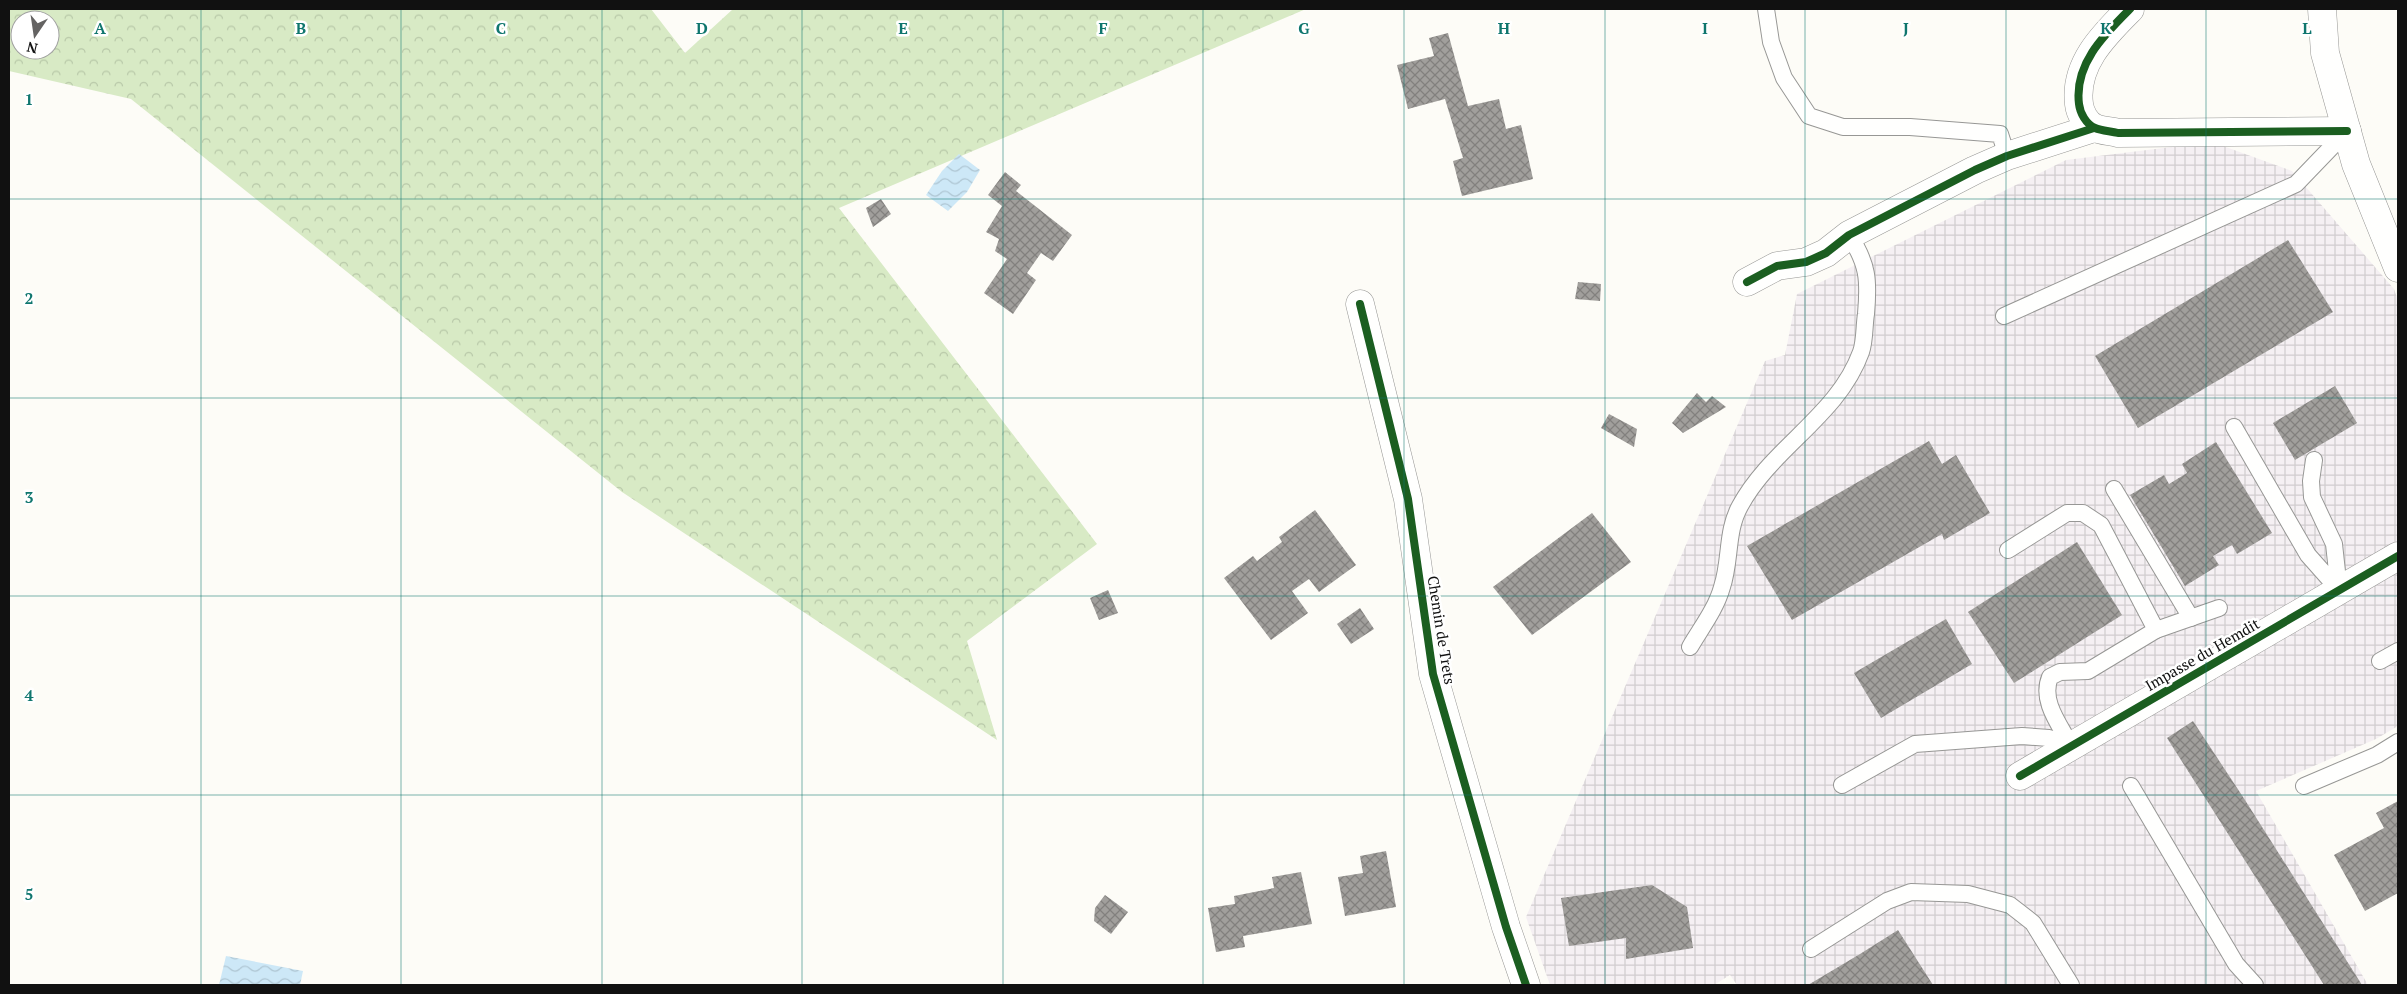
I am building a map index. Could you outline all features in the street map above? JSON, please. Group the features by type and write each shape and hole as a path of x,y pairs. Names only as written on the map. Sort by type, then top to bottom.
{"street":[{"path":"2094,128 2080,114 2078,93 2083,66 2105,34 2130,9"},
{"path":"2322,9 2325,53 2356,164 2398,268"},
{"path":"1747,282 1777,266 1806,262 1826,253 1849,235 1975,170 2007,156 2094,128 2118,133 2347,131"},
{"name":"Chemin de Trets","path":"1360,304 1408,499 1433,674 1501,909 1526,985"},
{"name":"Impasse du Hemdit","path":"2020,776 2398,556"}],"lane":[{"path":"1766,9 1771,42 1784,78 1809,116 1843,127 1910,127 2000,134 2007,156"},
{"path":"2004,316 2296,184 2347,131"},
{"path":"1690,647 1715,606 1723,586 1730,533 1739,507 1753,484 1828,408 1850,380 1862,350 1867,274 1863,256 1849,235"},
{"path":"2234,427 2308,555 2339,590"},
{"path":"2314,460 2311,481 2312,497 2334,544 2339,590"},
{"path":"2114,489 2191,618"},
{"path":"2008,550 2067,513 2083,513 2101,525 2156,630"},
{"path":"2071,746 2047,699 2047,684 2050,677 2060,672 2088,671 2156,630 2219,608"},
{"path":"2380,661 2398,651"},
{"path":"1842,785 1915,744 2022,736 2049,738 2071,746"},
{"path":"2304,786 2377,755 2398,742"},
{"path":"2131,786 2236,964 2255,985"},
{"path":"1811,949 1887,901 1911,892 1968,894 2010,905 2032,923 2071,985"}],"shaded area":[{"path":"2212,142 2292,171 2394,289 2398,300 2398,726 2376,739 2256,791 2368,985 1737,985 1730,975 1714,985 1550,985 1526,917 1765,361 1785,355 1797,294 2066,160"}],"green space":[{"path":"9,9 651,9 685,53 733,9 1306,9 839,208 1097,544 967,641 997,740 622,492 131,99 9,71"}],"water":[{"path":"959,154 980,170 967,192 948,211 926,195 942,171"},
{"path":"226,956 303,971 300,985 219,985"}],"building":[{"path":"1448,33 1468,106 1499,99 1506,129 1521,125 1533,179 1462,196 1453,161 1463,158 1445,99 1408,109 1397,65 1434,56 1429,38"},
{"path":"1005,172 1021,185 1016,191 1072,235 1053,261 1041,253 1027,273 1036,280 1013,314 984,293 1007,259 995,251 999,239 986,232 1002,206 988,195"},
{"path":"881,199 891,214 873,227 866,208"},
{"path":"2288,240 2333,312 2138,428 2095,356"},
{"path":"1578,282 1601,284 1600,301 1575,299"},
{"path":"2335,386 2357,423 2295,460 2273,423"},
{"path":"1697,393 1706,402 1712,396 1726,407 1683,433 1672,423"},
{"path":"1609,414 1637,429 1634,447 1601,428"},
{"path":"1929,441 1942,464 1956,455 1990,513 1944,540 1942,534 1792,620 1747,546"},
{"path":"2216,442 2272,533 2237,554 2232,545 2213,556 2219,565 2185,586 2130,495 2164,475 2169,484 2187,473 2182,464"},
{"path":"1315,510 1356,565 1319,592 1309,579 1292,591 1308,613 1271,640 1224,578 1253,556 1257,561 1282,542 1279,537"},
{"path":"1592,513 1631,562 1532,635 1493,587"},
{"path":"2077,542 2122,615 2014,683 1968,612"},
{"path":"1108,590 1118,613 1099,620 1090,598"},
{"path":"1360,608 1374,629 1351,644 1337,624"},
{"path":"1946,619 1972,664 1881,718 1854,673"},
{"path":"2193,721 2362,985 2324,985 2167,738"},
{"path":"2398,801 2398,893 2365,911 2334,855 2384,828 2376,813"},
{"path":"1386,851 1396,907 1345,916 1338,877 1363,873 1360,856"},
{"path":"1301,872 1312,924 1243,936 1245,947 1216,952 1208,908 1235,904 1234,896 1274,888 1272,877"},
{"path":"1652,885 1687,907 1693,948 1626,959 1626,938 1569,946 1561,898"},
{"path":"1105,895 1128,912 1111,934 1094,921 1095,908"},
{"path":"1898,930 1933,985 1808,985 1860,954"}],"cycle path":[{"path":"2130,9 2101,40 2086,63 2081,76 2079,104 2084,118 2095,128 2118,133 2347,131"},
{"path":"1747,282 1777,266 1806,262 1826,253 1849,235 1975,170 2007,156 2094,128"},
{"path":"1360,304 1408,499 1433,674 1506,927 1526,985"},
{"path":"2020,776 2398,556"}]}
